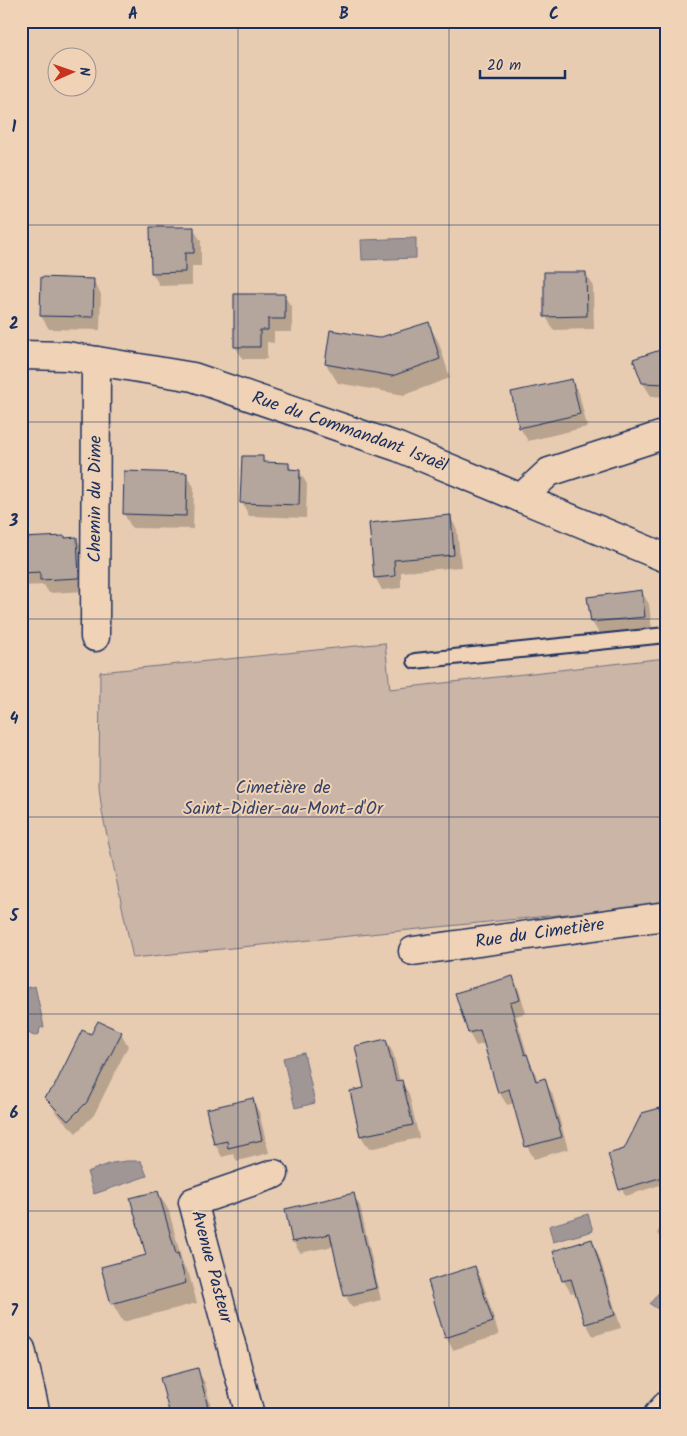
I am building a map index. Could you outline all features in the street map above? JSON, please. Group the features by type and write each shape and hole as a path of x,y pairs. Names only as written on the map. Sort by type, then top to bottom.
{"street":[{"name":"Rue du Commandant Israël","path":"21,355 67,356 193,377 398,447 666,558"},
{"name":"Chemin du Dime","path":"94,637 96,361"},
{"path":"521,498 549,472 666,434"},
{"name":"Rue du Cimetière","path":"413,951 666,916"},
{"name":"Avenue Pasteur","path":"250,1415 193,1202 274,1174"},
{"path":"21,1349 36,1415"}],"lane":[{"path":"415,661 666,635"}],"green space":[{"name":"Cimetière de Saint-Didier-au-Mont-d'Or","path":"385,643 390,689 666,658 666,904 133,958 102,812 99,787 100,672"}],"shaded area":[{"path":"416,238 416,258 362,260 361,240"},
{"path":"35,986 44,1027 40,1028 39,1034 34,1036 27,1031 23,1032 21,1022 21,989"},
{"path":"304,1053 315,1103 295,1108 283,1058"},
{"path":"141,1161 147,1176 94,1194 87,1172 112,1163"},
{"path":"588,1214 593,1231 553,1242 549,1226"},
{"path":"660,1291 666,1295 666,1314 650,1304"}],"building":[{"path":"150,227 194,227 194,253 185,253 185,272 151,273"},
{"path":"544,272 586,272 587,316 544,317"},
{"path":"41,277 94,279 93,317 40,316"},
{"path":"234,294 285,294 285,319 268,319 268,330 260,330 260,347 234,347"},
{"path":"429,322 440,359 392,376 325,364 330,330 378,338"},
{"path":"666,348 666,384 642,383 633,359"},
{"path":"572,379 580,414 519,428 511,392"},
{"path":"242,456 263,456 263,462 289,463 289,469 300,470 299,505 240,503"},
{"path":"124,471 187,473 186,516 123,514"},
{"path":"451,515 454,555 394,560 395,576 374,578 369,523"},
{"path":"65,536 65,538 77,537 79,578 40,580 40,572 21,573 21,538"},
{"path":"642,590 645,617 591,622 587,597"},
{"path":"513,976 520,1000 510,1003 525,1055 527,1054 536,1081 545,1078 562,1137 525,1147 509,1089 498,1093 480,1030 468,1033 455,993"},
{"path":"98,1021 122,1032 87,1102 68,1121 44,1097 54,1087 82,1030 91,1034"},
{"path":"386,1039 396,1081 402,1080 413,1125 360,1136 350,1091 364,1088 355,1046"},
{"path":"253,1098 262,1140 228,1148 227,1141 214,1144 206,1109"},
{"path":"660,1108 666,1128 666,1176 619,1190 608,1154 624,1149 642,1113"},
{"path":"158,1191 186,1283 111,1304 101,1267 146,1255 130,1198"},
{"path":"354,1193 376,1288 344,1296 330,1234 292,1242 285,1209"},
{"path":"592,1239 615,1315 585,1324 571,1279 562,1281 553,1251"},
{"path":"475,1266 493,1322 445,1338 428,1281"},
{"path":"198,1368 210,1415 170,1415 160,1378"}]}
